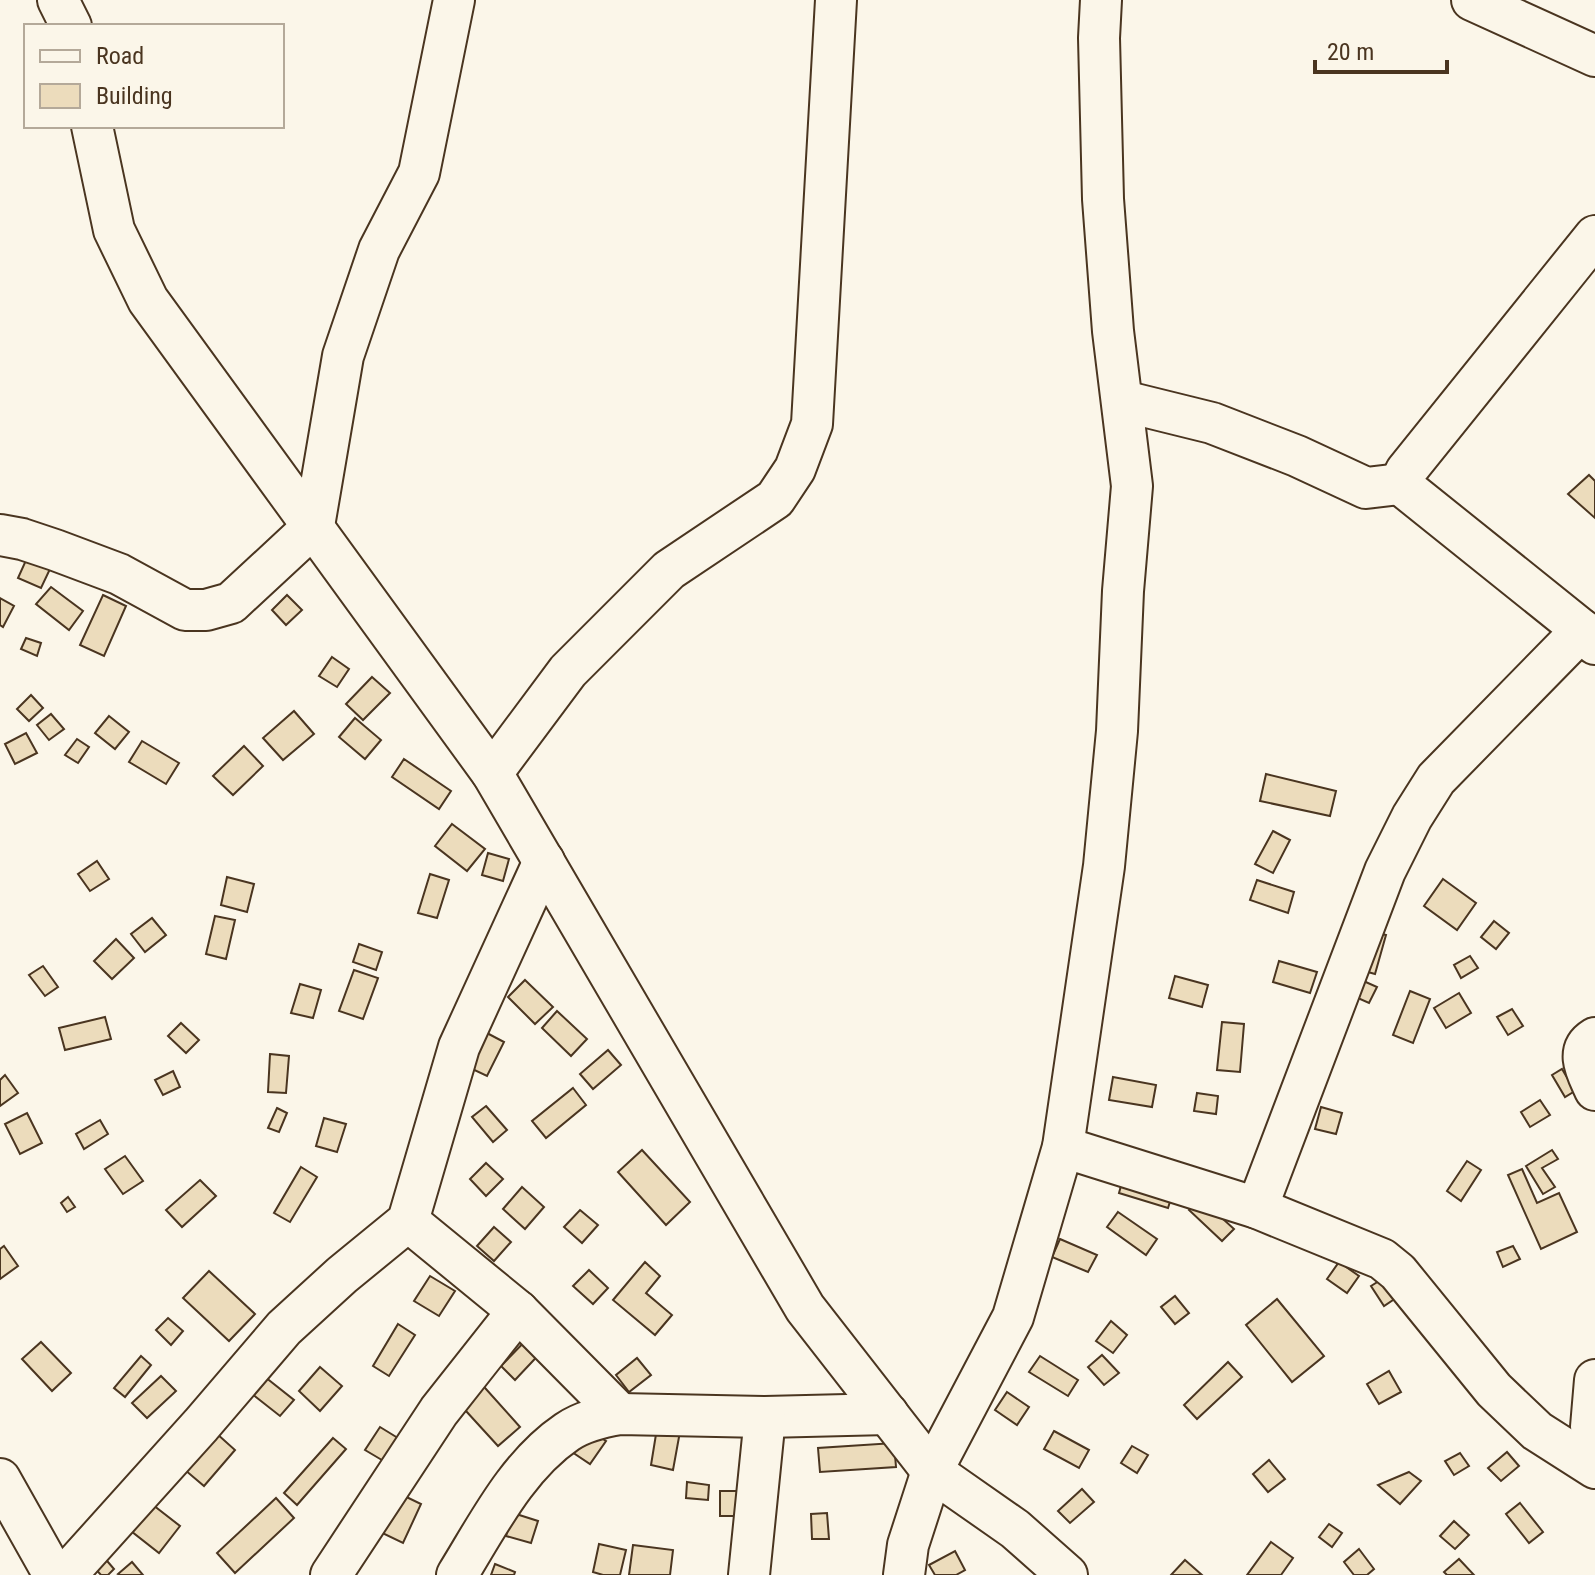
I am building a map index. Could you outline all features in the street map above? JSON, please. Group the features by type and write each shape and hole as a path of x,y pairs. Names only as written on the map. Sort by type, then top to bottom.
{"street":[{"path":"58,0 70,24"},
{"path":"0,535 22,539 119,574 185,610 206,610 231,603 314,526 343,356 379,250 419,173 454,0"},
{"path":"492,773 568,671 601,637 669,570 775,499 795,469 812,424 836,0"},
{"path":"904,1575 908,1545 932,1471 1013,1317 1063,1147 1104,866 1117,731 1123,591 1132,486 1113,331 1103,199 1101,0"},
{"path":"1472,0 1595,56"},
{"path":"92,128 114,230 148,300 492,773 805,1308 932,1471 1015,1529 1067,1575"},
{"path":"1400,484 1406,471 1595,236"},
{"path":"1123,401 1212,423 1297,456 1366,488 1400,484 1589,637 1436,779 1412,817 1385,871 1257,1208"},
{"path":"66,1575 284,1328 408,1221 459,1047 544,861"},
{"path":"1595,1038 1587,1042 1583,1064 1595,1090"},
{"path":"1063,1147 1257,1208 1382,1259 1398,1272 1494,1390 1537,1431 1595,1468"},
{"path":"408,1221 518,1311 620,1414"},
{"path":"331,1575 439,1411 518,1311"},
{"path":"1595,1380 1591,1427 1595,1435"},
{"path":"457,1575 504,1499 534,1460 568,1431 598,1418 620,1414 765,1417 888,1414"},
{"path":"749,1575 765,1417"},
{"path":"0,1479 54,1575"}],"building":[{"path":"1589,475 1595,481 1595,518 1568,494"},
{"path":"27,558 50,569 41,588 18,578"},
{"path":"51,587 83,611 69,630 36,604"},
{"path":"103,595 126,606 104,656 80,645"},
{"path":"287,595 302,610 286,625 272,610"},
{"path":"0,598 14,606 3,627 0,625"},
{"path":"26,638 41,643 37,656 21,649"},
{"path":"332,657 349,669 337,687 319,676"},
{"path":"372,677 390,693 363,720 346,704"},
{"path":"31,695 43,708 29,721 17,709"},
{"path":"294,711 314,734 283,760 263,738"},
{"path":"51,714 64,729 49,740 37,725"},
{"path":"109,716 129,732 115,749 95,733"},
{"path":"355,718 381,740 365,759 339,737"},
{"path":"26,733 37,753 15,764 5,744"},
{"path":"77,739 89,747 78,763 65,755"},
{"path":"142,741 179,763 166,784 129,762"},
{"path":"244,746 263,766 233,795 213,776"},
{"path":"404,759 451,791 439,809 392,777"},
{"path":"1266,774 1336,791 1330,816 1260,801"},
{"path":"452,824 485,849 467,871 435,846"},
{"path":"1273,831 1290,840 1273,873 1255,864"},
{"path":"488,853 509,859 503,881 482,875"},
{"path":"97,861 109,879 90,891 78,874"},
{"path":"430,874 449,880 437,918 418,913"},
{"path":"227,877 254,884 247,912 221,905"},
{"path":"1443,879 1476,903 1457,930 1424,906"},
{"path":"1257,880 1294,892 1288,913 1250,900"},
{"path":"215,916 235,920 226,959 206,954"},
{"path":"152,918 166,935 145,952 131,934"},
{"path":"1494,921 1509,933 1496,949 1481,937"},
{"path":"1367,930 1386,935 1375,974 1357,969"},
{"path":"116,939 134,958 112,979 94,961"},
{"path":"359,944 382,952 376,970 353,962"},
{"path":"1470,956 1478,968 1461,978 1454,965"},
{"path":"1279,961 1317,972 1310,993 1273,982"},
{"path":"43,966 58,987 45,996 29,975"},
{"path":"354,970 378,978 363,1019 339,1011"},
{"path":"1175,976 1208,985 1202,1007 1169,998"},
{"path":"1359,979 1377,987 1369,1003 1351,995"},
{"path":"525,980 553,1007 535,1024 508,997"},
{"path":"300,984 321,990 313,1018 291,1013"},
{"path":"1410,991 1430,999 1413,1043 1393,1035"},
{"path":"1459,993 1471,1013 1446,1028 1434,1008"},
{"path":"1512,1009 1523,1026 1508,1035 1497,1017"},
{"path":"557,1011 587,1039 571,1056 542,1028"},
{"path":"105,1017 111,1039 65,1050 59,1028"},
{"path":"1222,1022 1244,1024 1240,1072 1217,1070"},
{"path":"181,1023 199,1040 186,1053 168,1036"},
{"path":"485,1032 504,1042 487,1076 468,1067"},
{"path":"608,1050 621,1065 593,1089 580,1074"},
{"path":"270,1054 289,1056 286,1093 268,1092"},
{"path":"1562,1069 1575,1091 1565,1097 1552,1075"},
{"path":"173,1071 180,1087 163,1095 155,1080"},
{"path":"5,1075 18,1093 0,1106 0,1080"},
{"path":"1113,1077 1156,1085 1152,1107 1109,1100"},
{"path":"573,1088 586,1105 546,1138 532,1121"},
{"path":"1197,1093 1218,1096 1216,1114 1194,1111"},
{"path":"1540,1100 1550,1115 1530,1127 1521,1112"},
{"path":"486,1106 507,1130 493,1142 472,1117"},
{"path":"1321,1107 1342,1113 1336,1134 1315,1129"},
{"path":"277,1108 287,1113 279,1132 268,1128"},
{"path":"27,1113 42,1143 20,1154 5,1124"},
{"path":"324,1118 346,1124 337,1152 316,1146"},
{"path":"100,1120 108,1134 84,1149 76,1134"},
{"path":"642,1150 690,1202 666,1225 618,1172"},
{"path":"1552,1150 1558,1159 1542,1168 1555,1187 1543,1194 1526,1166"},
{"path":"125,1156 143,1181 123,1194 105,1169"},
{"path":"1467,1161 1481,1170 1461,1201 1447,1191"},
{"path":"486,1163 503,1179 486,1196 470,1179"},
{"path":"301,1167 317,1177 290,1222 274,1213"},
{"path":"1522,1169 1537,1203 1559,1193 1577,1232 1541,1249 1508,1175"},
{"path":"1125,1171 1175,1186 1168,1208 1119,1193"},
{"path":"200,1180 216,1196 182,1227 166,1210"},
{"path":"522,1187 544,1207 525,1229 503,1209"},
{"path":"68,1197 75,1207 67,1212 61,1203"},
{"path":"1200,1198 1234,1229 1222,1241 1189,1210"},
{"path":"580,1210 598,1225 582,1243 564,1227"},
{"path":"1118,1212 1157,1239 1146,1255 1107,1227"},
{"path":"494,1227 511,1242 494,1261 477,1246"},
{"path":"1060,1239 1097,1255 1088,1272 1052,1257"},
{"path":"4,1246 18,1266 0,1279 0,1249"},
{"path":"1513,1246 1520,1259 1503,1267 1497,1252"},
{"path":"645,1262 660,1276 646,1293 672,1315 655,1335 613,1300"},
{"path":"1339,1262 1359,1276 1347,1293 1327,1279"},
{"path":"589,1270 608,1288 593,1304 573,1286"},
{"path":"209,1271 255,1314 229,1341 183,1298"},
{"path":"430,1276 455,1291 439,1316 414,1301"},
{"path":"1384,1278 1396,1298 1384,1306 1371,1286"},
{"path":"1175,1296 1189,1313 1175,1324 1161,1307"},
{"path":"1277,1299 1324,1356 1292,1382 1246,1325"},
{"path":"168,1318 183,1331 171,1345 156,1330"},
{"path":"1111,1321 1127,1335 1113,1353 1096,1341"},
{"path":"398,1324 415,1335 389,1376 373,1366"},
{"path":"532,1334 546,1347 515,1380 501,1366"},
{"path":"41,1342 71,1373 52,1391 22,1359"},
{"path":"1102,1355 1119,1373 1104,1385 1088,1367"},
{"path":"141,1356 151,1365 125,1397 114,1388"},
{"path":"1040,1356 1078,1380 1068,1396 1029,1372"},
{"path":"637,1358 651,1375 629,1392 616,1375"},
{"path":"1228,1362 1242,1377 1197,1419 1184,1405"},
{"path":"320,1367 342,1386 320,1411 299,1391"},
{"path":"1389,1371 1401,1392 1379,1404 1367,1384"},
{"path":"260,1373 294,1400 280,1416 247,1390"},
{"path":"161,1376 176,1391 147,1418 132,1403"},
{"path":"477,1379 520,1427 498,1446 455,1399"},
{"path":"1007,1392 1029,1407 1017,1425 995,1410"},
{"path":"658,1422 681,1426 673,1470 651,1465"},
{"path":"380,1427 406,1443 392,1466 365,1450"},
{"path":"587,1429 606,1441 590,1464 572,1452"},
{"path":"1054,1431 1089,1450 1079,1468 1044,1449"},
{"path":"216,1433 235,1450 204,1486 185,1470"},
{"path":"333,1438 346,1449 297,1505 284,1493"},
{"path":"894,1443 896,1467 820,1472 818,1448"},
{"path":"1132,1446 1148,1455 1137,1473 1121,1463"},
{"path":"1507,1452 1519,1466 1501,1481 1488,1468"},
{"path":"1460,1453 1469,1466 1454,1475 1445,1461"},
{"path":"1269,1460 1285,1479 1268,1492 1253,1474"},
{"path":"1409,1472 1421,1481 1400,1504 1378,1485"},
{"path":"687,1482 709,1485 708,1500 686,1498"},
{"path":"1082,1489 1094,1502 1070,1523 1058,1511"},
{"path":"392,1490 421,1504 403,1543 374,1529"},
{"path":"720,1491 741,1491 741,1516 720,1516"},
{"path":"276,1498 294,1518 235,1573 217,1553"},
{"path":"1520,1503 1543,1532 1529,1543 1506,1514"},
{"path":"153,1505 180,1526 159,1553 131,1531"},
{"path":"513,1513 538,1521 531,1543 506,1536"},
{"path":"827,1513 829,1539 812,1539 811,1514"},
{"path":"1454,1521 1469,1535 1455,1549 1440,1536"},
{"path":"1329,1524 1342,1533 1332,1547 1319,1537"},
{"path":"1271,1542 1293,1558 1281,1575 1247,1575"},
{"path":"599,1544 626,1550 620,1575 593,1572"},
{"path":"633,1545 673,1550 670,1575 629,1575"},
{"path":"1359,1549 1374,1569 1367,1575 1354,1575 1344,1562"},
{"path":"955,1551 965,1570 956,1575 935,1575 929,1565"},
{"path":"102,1555 114,1569 108,1575 101,1575 92,1565"},
{"path":"1459,1559 1474,1575 1447,1575 1444,1572"},
{"path":"1185,1560 1202,1575 1171,1575"},
{"path":"132,1562 143,1575 118,1574"},
{"path":"495,1564 515,1572 514,1575 491,1575"}]}
